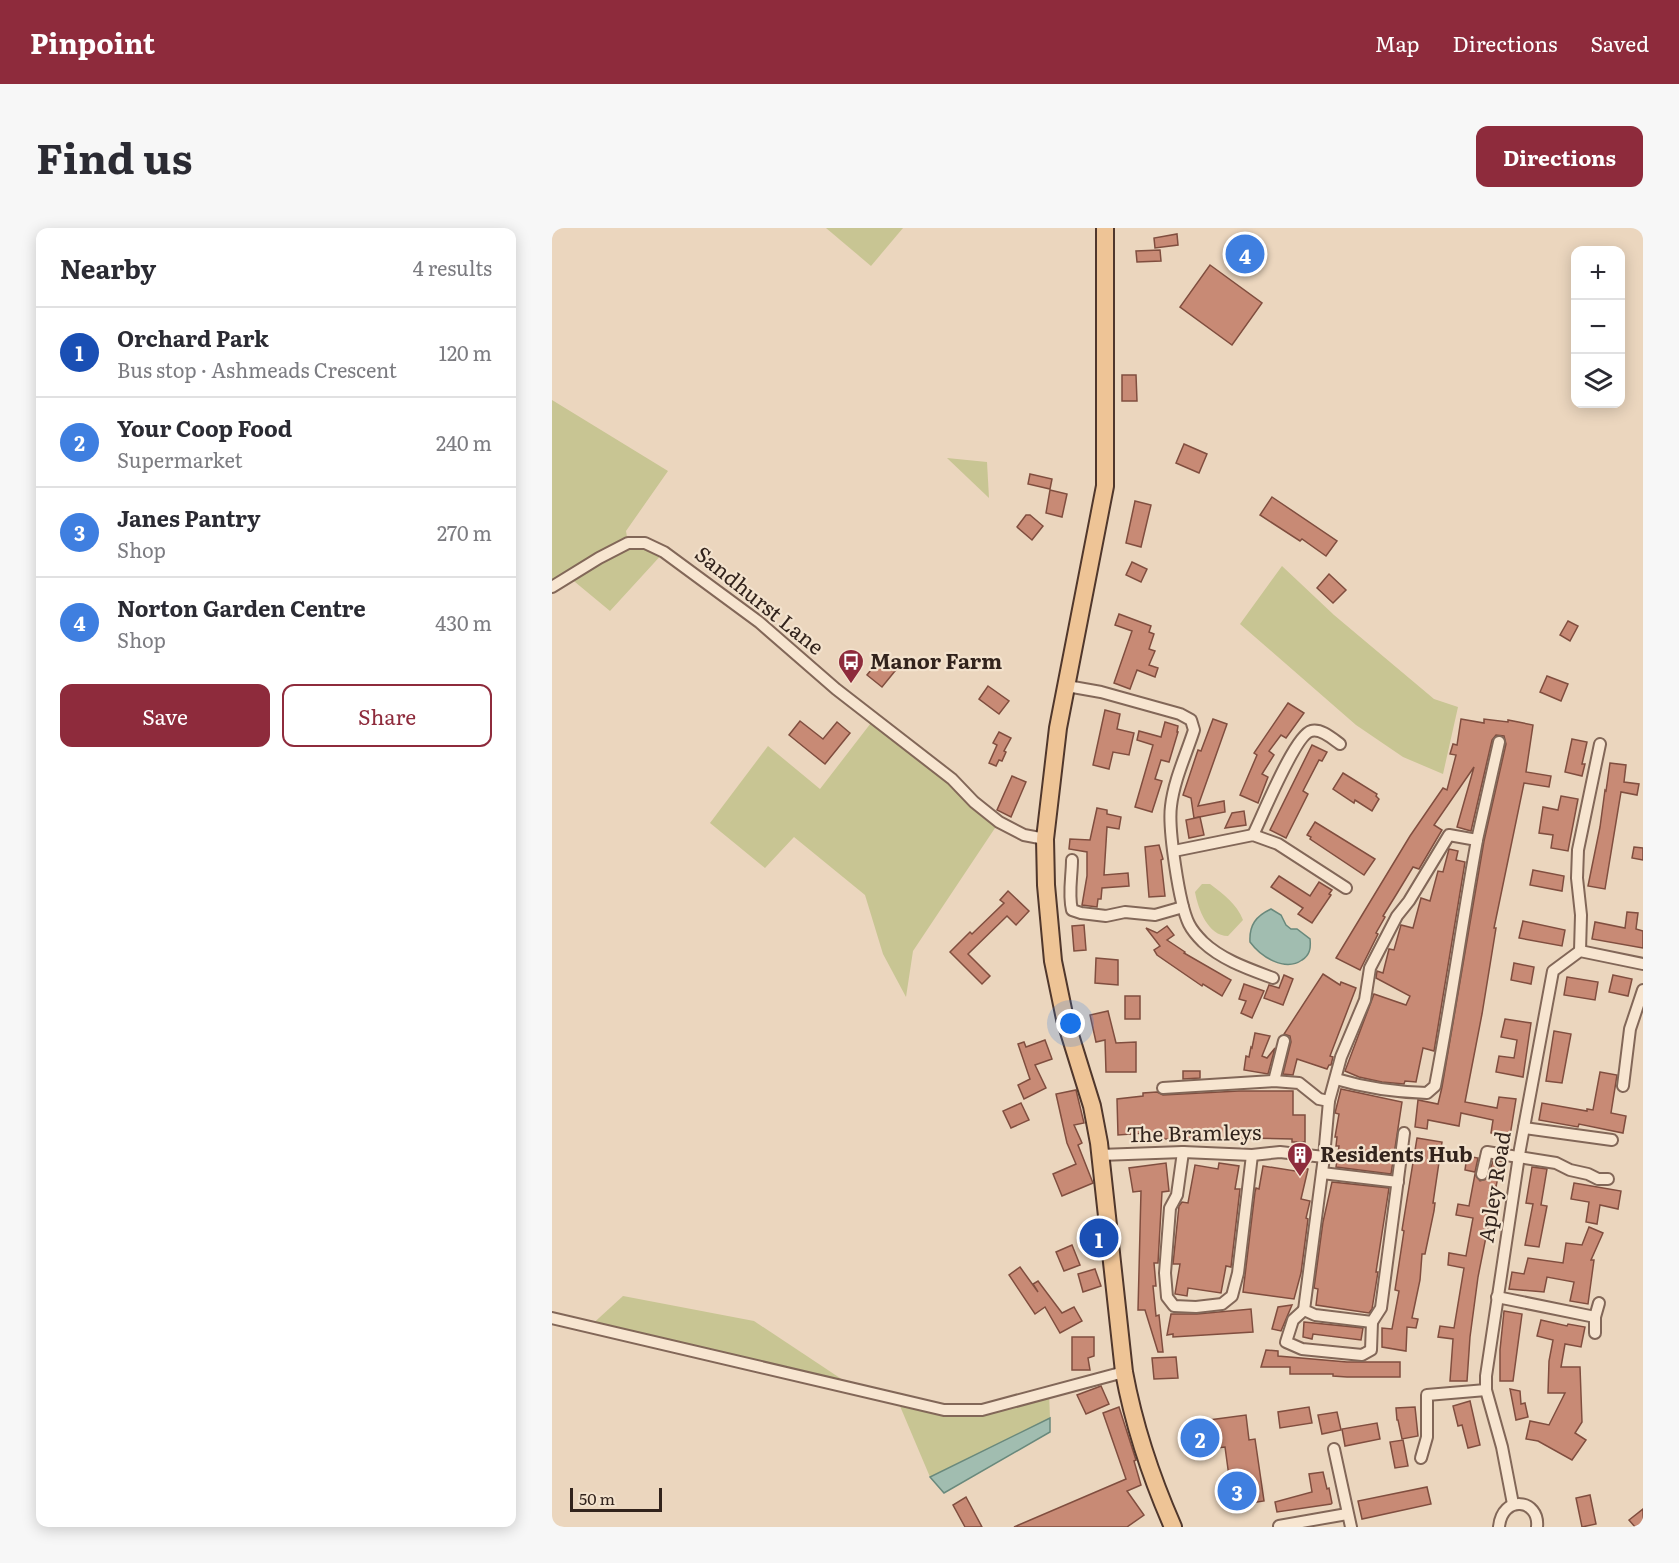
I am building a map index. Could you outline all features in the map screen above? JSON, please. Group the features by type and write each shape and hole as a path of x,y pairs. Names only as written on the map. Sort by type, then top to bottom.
{"main road":[{"path":"1106,228 1105,486 1058,728 1045,839 1046,885 1053,962 1065,1019 1092,1106 1100,1155 1124,1372 1136,1429 1147,1463 1173,1526"}],"street":[{"name":"Sandhurst Lane","path":"552,587 628,543 645,543 664,552 759,622 836,688 952,779 974,802 999,822 1024,835 1045,839"},
{"path":"1067,686 1101,692 1186,716 1191,720 1194,730 1170,809 1183,907 1190,926 1204,943 1247,969 1268,974"},
{"path":"1253,835 1289,759 1303,736 1316,730 1340,744"},
{"path":"1336,1079 1361,1086 1409,1093 1427,1093 1435,1086 1448,1022 1459,938 1477,840 1499,742"},
{"path":"1600,744 1578,850 1580,951 1643,964"},
{"path":"1174,851 1253,835 1278,844 1347,888"},
{"path":"1404,1133 1381,1308 1372,1322 1371,1350 1362,1355 1302,1349 1286,1342 1293,1320 1304,1310 1329,1101 1341,1057 1365,1000 1370,968 1397,916 1409,901 1449,835 1477,840"},
{"path":"1072,860 1069,900 1072,910 1106,916 1125,912 1155,915 1183,907"},
{"name":"Apley Road","path":"1513,1504 1502,1447 1486,1390 1485,1376 1519,1156 1553,971 1580,951"},
{"path":"1623,1086 1630,1029 1643,990"},
{"path":"1274,1081 1284,1041"},
{"path":"1163,1088 1274,1081 1299,1083 1319,1099 1329,1101"},
{"path":"1524,1128 1612,1140"},
{"path":"1183,1152 1177,1195 1170,1208 1166,1289 1167,1297 1174,1306 1196,1307 1222,1304 1232,1296 1238,1273 1252,1155"},
{"name":"The Bramleys","path":"1100,1155 1183,1152 1252,1155 1280,1152 1324,1157"},
{"path":"1482,1174 1486,1152 1556,1162 1570,1170 1598,1179 1608,1179"},
{"path":"1322,1173 1398,1182"},
{"path":"1497,1297 1595,1317"},
{"path":"1595,1333 1595,1317 1599,1303"},
{"path":"1304,1310 1315,1315 1372,1322"},
{"path":"552,1318 944,1410 982,1410 1124,1372"},
{"path":"1421,1458 1426,1437 1427,1395 1486,1390"},
{"path":"1334,1449 1351,1527"},
{"path":"1499,1527 1500,1517 1513,1504 1525,1505 1534,1511 1538,1527"},
{"path":"1279,1526 1347,1514"}],"shaded area":[{"path":"826,228 903,228 871,266"},
{"path":"552,400 668,471 626,531 628,543 664,552 610,611 569,577 552,587"},
{"path":"947,458 987,462 989,498"},
{"path":"1282,566 1334,615 1434,699 1458,707 1443,774 1403,757 1356,725 1240,624"},
{"path":"874,719 999,822 913,951 906,997 883,954 865,895 794,837 765,868 710,823 768,746 820,789"},
{"path":"1202,884 1210,884 1220,892 1233,904 1243,920 1228,936 1215,932 1201,913 1195,892"},
{"path":"1271,909 1281,915 1291,929 1297,929 1310,939 1309,951 1302,960 1281,964 1260,953 1250,942 1254,922"},
{"path":"623,1296 754,1321 858,1390 588,1328"},
{"path":"1049,1392 1050,1418 930,1477 897,1399 982,1410"},
{"path":"1050,1418 1050,1432 944,1493 930,1477"}],"building":[{"path":"1177,234 1178,245 1155,248 1154,238"},
{"path":"1160,250 1161,261 1137,262 1136,251"},
{"path":"1210,265 1262,303 1232,345 1180,307"},
{"path":"1122,375 1136,375 1137,401 1122,401"},
{"path":"1184,444 1207,454 1199,473 1176,463"},
{"path":"1030,474 1052,479 1050,489 1028,484"},
{"path":"1050,490 1067,494 1062,517 1046,513"},
{"path":"1272,497 1337,541 1326,556 1260,515"},
{"path":"1135,501 1151,505 1141,547 1126,543"},
{"path":"1026,515 1030,515 1043,526 1032,540 1017,527"},
{"path":"1132,562 1147,569 1141,582 1126,575"},
{"path":"1329,574 1346,590 1333,603 1317,588"},
{"path":"1119,614 1151,626 1149,632 1154,634 1149,649 1155,651 1149,665 1158,668 1155,677 1137,670 1130,689 1114,683 1132,631 1115,625"},
{"path":"1568,621 1578,626 1570,641 1560,635"},
{"path":"884,654 899,666 882,687 867,675"},
{"path":"1547,676 1568,684 1561,701 1540,692"},
{"path":"988,686 1009,701 999,714 979,699"},
{"path":"1288,703 1304,713 1286,738 1281,735 1269,751 1274,755 1262,774 1268,777 1258,803 1240,795 1257,755 1254,753"},
{"path":"1105,710 1120,714 1117,729 1134,733 1129,755 1113,752 1109,769 1093,765"},
{"path":"1213,719 1227,724 1198,806 1224,801 1225,812 1194,818 1191,798 1183,795 1198,750 1201,751"},
{"path":"1461,719 1484,723 1484,719 1508,722 1508,720 1533,725 1526,772 1551,776 1549,787 1524,783 1494,928 1496,928 1482,1014 1465,1102 1497,1108 1499,1097 1516,1099 1510,1136 1491,1133 1493,1120 1461,1113 1459,1126 1428,1120 1427,1129 1415,1127 1418,1100 1438,1104 1442,1087 1484,841 1506,744 1504,736 1496,735 1492,740 1471,831 1457,827 1474,767 1434,825 1442,830 1419,869 1413,867 1383,916 1385,917 1376,933 1378,934 1360,970 1336,958 1410,836 1443,788 1447,790 1456,755 1450,754 1453,744 1457,745"},
{"path":"800,721 823,739 837,722 850,733 825,764 789,735"},
{"path":"1165,722 1178,726 1178,732 1169,762 1161,760 1155,779 1162,781 1152,812 1135,807 1153,745 1137,740 1139,731 1161,737"},
{"path":"999,732 1011,738 1002,761 999,760 996,766 989,763 997,745 993,743"},
{"path":"1572,739 1587,742 1582,776 1565,772"},
{"path":"1312,745 1327,752 1322,761 1319,760 1303,791 1308,794 1286,838 1270,830"},
{"path":"1610,763 1626,765 1624,782 1639,784 1637,795 1621,792 1605,889 1588,886"},
{"path":"1343,773 1377,794 1379,799 1372,811 1355,800 1354,803 1333,789"},
{"path":"1012,776 1026,782 1011,817 997,810"},
{"path":"1561,796 1578,799 1568,851 1551,848 1553,835 1539,833 1543,807 1558,810"},
{"path":"1097,808 1107,810 1107,814 1121,817 1119,829 1107,827 1104,875 1128,873 1129,886 1102,888 1101,899 1098,899 1097,907 1082,905 1087,876 1087,852 1069,849 1070,839 1090,840"},
{"path":"1244,811 1246,825 1225,828 1232,813"},
{"path":"1200,817 1204,835 1189,838 1186,820"},
{"path":"1315,822 1375,859 1364,875 1310,839 1311,837 1307,835"},
{"path":"1159,845 1163,859 1161,860 1165,896 1149,897 1145,847"},
{"path":"1634,847 1643,848 1643,860 1632,858"},
{"path":"1449,849 1458,851 1456,860 1465,862 1434,1051 1423,1048 1416,1082 1405,1081 1404,1084 1382,1082 1345,1071 1374,994 1406,1005 1410,996 1376,978 1377,971 1383,973 1389,949 1394,950 1401,925 1413,928 1421,898 1430,901 1438,871 1443,872"},
{"path":"1533,870 1564,876 1562,891 1530,885"},
{"path":"1279,876 1310,896 1319,882 1332,890 1312,923 1298,914 1303,908 1271,887"},
{"path":"1008,891 1029,911 1016,925 1007,916 968,954 990,976 982,984 950,952 1004,903 1000,900"},
{"path":"1627,912 1638,913 1636,929 1643,931 1643,948 1592,939 1595,922 1625,928"},
{"path":"1523,921 1565,930 1562,946 1519,938"},
{"path":"1084,925 1086,950 1074,951 1072,926"},
{"path":"1167,926 1174,935 1167,940 1184,953 1231,980 1222,996 1203,984 1202,986 1157,955 1154,950 1160,946 1146,928 1157,933"},
{"path":"1096,958 1118,960 1118,985 1095,983"},
{"path":"1514,963 1534,967 1531,984 1511,980"},
{"path":"1323,974 1340,985 1341,982 1356,988 1330,1056 1333,1057 1331,1065 1327,1069 1297,1059 1293,1075 1283,1074 1291,1042 1290,1036 1284,1034"},
{"path":"1284,975 1293,979 1283,1005 1264,998 1269,985 1279,988"},
{"path":"1613,975 1632,979 1628,996 1609,992"},
{"path":"1567,977 1598,982 1595,1000 1564,995"},
{"path":"1244,984 1264,991 1252,1018 1241,1013 1246,1001 1239,999"},
{"path":"1125,996 1140,996 1140,1019 1125,1019"},
{"path":"1108,1011 1116,1043 1136,1042 1136,1072 1106,1072 1105,1040 1096,1042 1090,1015"},
{"path":"1505,1019 1531,1023 1523,1077 1496,1072 1499,1056 1514,1058 1517,1040 1501,1037"},
{"path":"1554,1031 1571,1034 1562,1083 1546,1081"},
{"path":"1255,1033 1270,1036 1262,1056 1267,1058 1275,1048 1268,1074 1244,1070 1246,1056 1249,1057"},
{"path":"1045,1040 1052,1059 1035,1065 1046,1088 1024,1099 1018,1085 1030,1079 1018,1044 1024,1042 1026,1047"},
{"path":"1183,1071 1200,1071 1200,1078 1183,1079"},
{"path":"1600,1072 1617,1075 1611,1113 1626,1116 1623,1133 1579,1124 1578,1127 1539,1120 1542,1103 1587,1111 1587,1109 1593,1110"},
{"path":"1341,1089 1402,1102 1391,1174 1336,1167 1339,1146 1336,1146 1337,1137 1335,1137 1339,1114 1335,1113"},
{"path":"1076,1090 1084,1123 1074,1125 1082,1143 1078,1145 1093,1183 1062,1196 1053,1174 1076,1164 1067,1143 1056,1094"},
{"path":"1293,1091 1293,1115 1305,1115 1305,1142 1292,1142 1292,1139 1245,1138 1160,1139 1160,1132 1118,1135 1117,1099 1157,1092 1163,1095"},
{"path":"1021,1103 1029,1120 1011,1128 1003,1111"},
{"path":"1417,1138 1442,1142 1433,1203 1435,1203 1434,1211 1425,1254 1422,1254 1420,1280 1412,1318 1418,1319 1416,1328 1407,1327 1406,1351 1382,1347 1382,1328 1392,1329 1399,1291 1395,1290 1404,1231 1402,1230"},
{"path":"1467,1156 1478,1158 1475,1172 1465,1170"},
{"path":"1493,1161 1501,1162 1478,1277 1467,1381 1450,1381 1453,1339 1438,1337 1440,1326 1454,1328 1464,1268 1448,1265 1449,1253 1466,1256 1473,1218 1456,1215 1458,1204 1469,1206 1475,1174 1480,1181 1487,1179"},
{"path":"1166,1163 1169,1191 1162,1192 1158,1263 1154,1263 1156,1286 1153,1286 1163,1352 1158,1352 1145,1310 1138,1310 1141,1191 1133,1192 1129,1168"},
{"path":"1219,1163 1239,1166 1235,1189 1240,1189 1231,1267 1226,1266 1221,1293 1188,1288 1187,1296 1175,1294 1180,1264 1173,1264 1179,1206 1182,1202 1188,1203 1195,1165 1218,1169"},
{"path":"1263,1166 1295,1171 1296,1166 1308,1169 1301,1199 1310,1201 1306,1218 1308,1219 1301,1273 1294,1299 1243,1292 1255,1192 1256,1188 1259,1189"},
{"path":"1532,1167 1547,1169 1541,1205 1547,1206 1539,1247 1525,1245 1533,1204 1526,1203"},
{"path":"1332,1182 1389,1188 1376,1272 1378,1272 1372,1309 1369,1313 1316,1305 1318,1289 1314,1288 1323,1222"},
{"path":"1574,1183 1621,1191 1618,1209 1600,1205 1597,1224 1586,1222 1589,1202 1571,1199"},
{"path":"1589,1227 1603,1233 1591,1260 1594,1260 1588,1304 1570,1301 1574,1282 1547,1277 1544,1292 1509,1289 1512,1272 1524,1274 1528,1258 1563,1263 1566,1243 1582,1245"},
{"path":"1072,1245 1080,1265 1064,1271 1056,1252"},
{"path":"1020,1267 1038,1292 1033,1284 1038,1281 1062,1313 1074,1307 1082,1321 1060,1333 1045,1307 1035,1314 1009,1275"},
{"path":"1095,1269 1101,1286 1083,1292 1078,1274"},
{"path":"1292,1305 1281,1331 1272,1329 1278,1307"},
{"path":"1251,1309 1253,1332 1173,1337 1173,1334 1167,1335 1171,1314"},
{"path":"1504,1311 1522,1314 1513,1381 1500,1381"},
{"path":"1541,1320 1567,1326 1568,1324 1585,1327 1581,1347 1565,1344 1561,1367 1580,1367 1582,1422 1575,1433 1586,1440 1572,1460 1538,1441 1526,1439 1530,1421 1549,1425 1565,1393 1548,1393 1549,1361 1553,1340 1537,1336"},
{"path":"1304,1322 1363,1328 1361,1340 1313,1334 1312,1339 1303,1337"},
{"path":"1072,1337 1094,1337 1094,1356 1088,1358 1090,1370 1072,1370"},
{"path":"1266,1350 1278,1351 1278,1356 1347,1362 1400,1362 1400,1377 1290,1374 1290,1367 1261,1367"},
{"path":"1176,1357 1178,1378 1154,1379 1152,1358"},
{"path":"1101,1386 1109,1404 1086,1414 1077,1395"},
{"path":"1510,1389 1520,1391 1521,1404 1525,1403 1528,1417 1516,1420"},
{"path":"1470,1401 1480,1445 1468,1448 1462,1425 1458,1426 1453,1406"},
{"path":"1119,1407 1136,1460 1134,1461 1141,1485 1127,1491 1144,1515 1127,1527 1014,1527 1126,1479 1103,1413"},
{"path":"1309,1407 1312,1423 1280,1428 1278,1412"},
{"path":"1415,1407 1418,1436 1402,1439 1396,1408"},
{"path":"1337,1412 1341,1430 1322,1434 1318,1415"},
{"path":"1246,1415 1249,1440 1255,1439 1264,1501 1233,1506 1225,1447 1198,1450 1194,1422"},
{"path":"1377,1423 1380,1439 1345,1446 1342,1429"},
{"path":"1403,1440 1408,1466 1395,1468 1390,1442"},
{"path":"1323,1472 1327,1489 1329,1488 1331,1504 1277,1512 1275,1502 1312,1492 1309,1474"},
{"path":"1427,1487 1431,1504 1362,1519 1358,1501"},
{"path":"1590,1495 1596,1524 1582,1527 1576,1498"},
{"path":"966,1497 982,1527 965,1527 953,1505"},
{"path":"1643,1509 1643,1527 1635,1527 1629,1520"}],"place":[{"name":"Norton Garden Centre","path":"1245,254"},
{"name":"Manor Farm","path":"851,685"},
{"name":"Residents Hub","path":"1300,1178"},
{"name":"Orchard Park","path":"1099,1238"},
{"name":"Your Coop Food","path":"1200,1438"},
{"name":"Janes Pantry","path":"1237,1491"}]}
